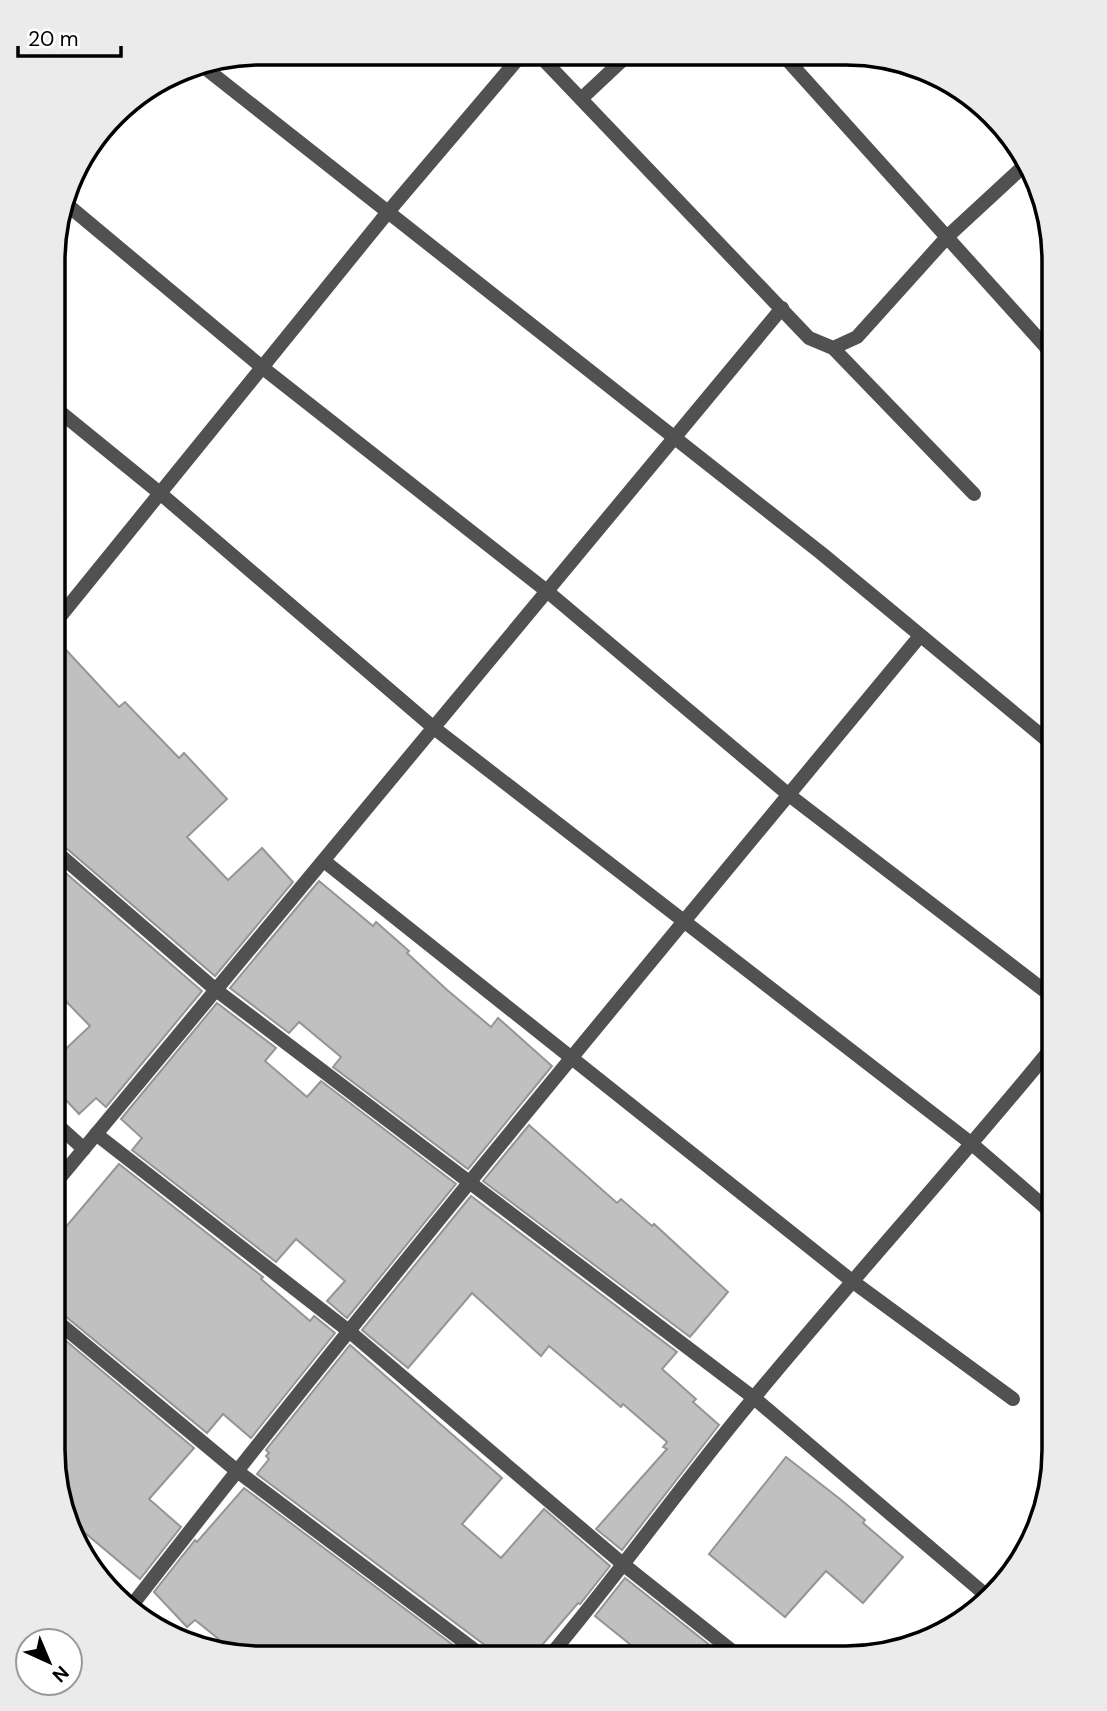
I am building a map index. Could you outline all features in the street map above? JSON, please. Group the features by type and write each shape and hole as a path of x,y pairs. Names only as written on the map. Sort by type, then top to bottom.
{"street":[{"path":"65,611 388,212 513,65"},
{"path":"548,65 809,338 833,348 975,494"},
{"path":"581,99 617,65"},
{"path":"792,65 1042,342"},
{"path":"210,72 676,439 1042,736"},
{"path":"833,348 857,337 948,236 1020,170"},
{"path":"72,209 263,368 548,592 789,795 1042,989"},
{"path":"65,1172 782,309"},
{"path":"65,416 161,494 434,728 972,1144 1042,1205"},
{"path":"136,1602 349,1332 920,636"},
{"path":"65,859 216,990 754,1398 982,1592"},
{"path":"324,861 852,1281 1013,1399"},
{"path":"558,1646 754,1398 1042,1059"},
{"path":"65,1132 84,1149"},
{"path":"96,1134 349,1332 624,1564 726,1646"},
{"path":"65,1328 237,1471 469,1646"}],"building":[{"path":"65,649 119,707 125,702 179,758 184,753 227,799 187,837 228,880 262,848 293,882 215,976 65,847"},
{"path":"65,872 202,991 106,1107 96,1098 79,1114 65,1099 65,1050 90,1026 65,1000"},
{"path":"319,881 373,926 376,922 446,989 491,1027 498,1018 552,1066 468,1169 333,1067 341,1057 299,1022 289,1033 230,988"},
{"path":"217,1003 276,1048 265,1061 307,1097 321,1081 456,1184 347,1318 327,1301 345,1281 296,1239 276,1262 132,1150 142,1138 121,1119"},
{"path":"529,1125 617,1203 621,1199 652,1226 654,1224 728,1292 690,1337 483,1181"},
{"path":"119,1164 263,1277 261,1279 310,1321 314,1316 335,1333 251,1438 223,1414 207,1433 65,1316 65,1228"},
{"path":"471,1196 677,1352 662,1369 696,1399 693,1402 719,1425 622,1550 596,1529 667,1449 663,1447 667,1442 623,1404 621,1407 549,1346 541,1356 472,1293 408,1368 362,1330"},
{"path":"65,1340 194,1448 149,1499 181,1527 140,1579 82,1531 75,1514 65,1464"},
{"path":"350,1345 502,1478 462,1524 501,1558 544,1509 610,1566 541,1646 486,1646 257,1474 269,1459 266,1450"},
{"path":"786,1457 865,1520 863,1523 903,1557 863,1603 826,1571 785,1617 709,1554"},
{"path":"244,1488 454,1646 260,1646 223,1643 195,1620 187,1627 154,1592 195,1540 197,1542"},
{"path":"625,1578 711,1646 632,1646 595,1616"}]}
